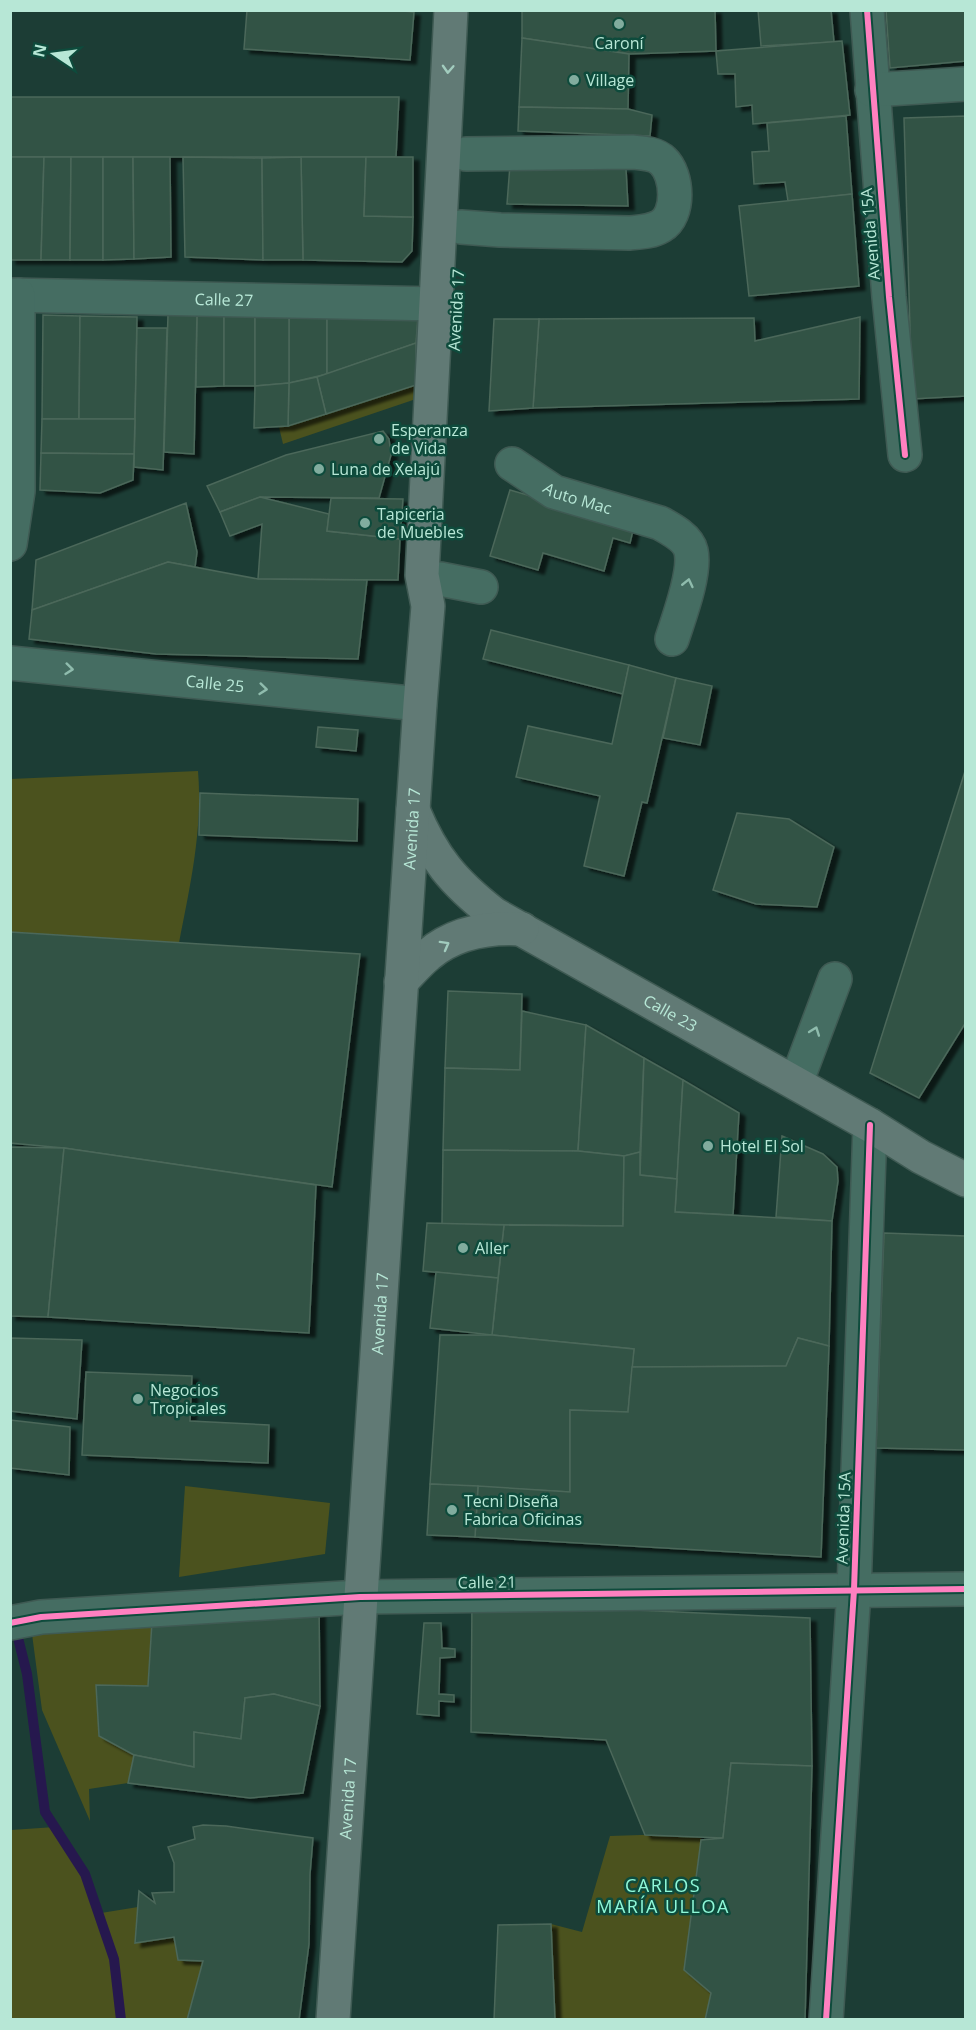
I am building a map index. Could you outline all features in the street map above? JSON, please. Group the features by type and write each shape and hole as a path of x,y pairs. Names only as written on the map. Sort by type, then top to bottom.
{"main road":[{"name":"Avenida 17","path":"434,592 422,575 451,10"},
{"name":"Avenida 17","path":"333,2019 420,704 434,592 461,227 474,10"},
{"name":"Calle 23","path":"413,808 423,833 451,876 468,894 494,914 870,1125 921,1157 966,1180"},
{"path":"401,982 428,955 463,936 483,930 522,929"}],"street":[{"name":"Avenida 15A","path":"867,10 889,297 905,455"},
{"path":"872,90 966,84"},
{"path":"461,227 500,230 649,231 664,225 672,211 675,192 671,173 663,160 650,154 632,152 466,154"},
{"name":"Calle 27","path":"14,295 437,304"},
{"path":"10,544 18,491 14,295"},
{"name":"Auto Mac","path":"512,464 554,492 650,520 671,529 685,541 691,551 690,577 672,639"},
{"path":"434,592 481,587"},
{"name":"Calle 25","path":"10,663 420,704"},
{"path":"796,1083 835,980"},
{"name":"Avenida 15A","path":"826,2019 854,1590 870,1125"},
{"name":"Calle 21","path":"26,1620 360,1597 966,1589"}],"green space":[{"path":"416,385 416,399 283,444 279,427"},
{"path":"198,771 197,836 179,943 11,932 10,779"},
{"path":"185,1486 330,1503 325,1554 179,1577"},
{"path":"152,1622 148,1686 96,1686 99,1735 134,1755 128,1783 89,1789 90,1821 42,1710 32,1634"},
{"path":"55,1827 85,1874 101,1913 138,1907 174,1937 178,1960 203,1961 188,2019 11,2020 11,1830"},
{"path":"702,1833 684,1970 711,1993 705,2019 551,2020 551,1924 582,1932 610,1836"}],"building":[{"path":"247,10 414,12 410,60 244,49"},
{"name":"Caroní","path":"522,10 715,10 716,51 629,54 522,38"},
{"path":"758,10 831,10 834,42 761,46"},
{"path":"886,10 966,10 966,61 890,68"},
{"name":"Village","path":"522,38 629,54 628,109 519,107"},
{"path":"842,41 850,115 753,124 752,105 736,107 735,74 718,74 716,51"},
{"path":"10,97 399,97 396,157 10,157"},
{"path":"519,107 628,109 652,115 650,136 518,131"},
{"path":"846,116 852,194 788,201 785,182 754,184 752,152 769,151 767,123"},
{"path":"966,116 966,396 912,399 904,118"},
{"path":"10,157 44,157 41,260 10,260"},
{"path":"44,157 71,157 70,260 41,260"},
{"path":"71,157 103,157 103,260 70,260"},
{"path":"103,157 133,157 134,259 103,260"},
{"path":"133,157 170,157 171,257 134,259"},
{"path":"183,157 262,158 263,260 185,257"},
{"path":"301,157 366,157 364,216 413,217 412,251 402,262 303,260"},
{"path":"301,157 303,260 263,260 262,158"},
{"path":"366,157 413,157 413,217 364,216"},
{"path":"510,165 626,169 628,206 507,204"},
{"path":"852,194 859,286 749,296 739,206"},
{"path":"197,313 224,313 224,386 196,387"},
{"path":"197,313 194,454 164,452 168,314"},
{"path":"224,313 255,314 255,386 224,386"},
{"path":"289,313 327,313 327,374 289,383"},
{"path":"289,313 289,383 255,386 255,314"},
{"path":"327,313 418,316 416,343 327,374"},
{"path":"43,315 80,316 79,419 42,419"},
{"path":"80,316 137,317 135,419 79,419"},
{"path":"860,317 859,399 533,408 539,319 754,318 755,341"},
{"path":"494,319 539,319 533,408 489,411"},
{"path":"137,328 167,328 163,470 134,467"},
{"path":"416,343 416,385 326,414 317,377"},
{"path":"317,377 326,414 288,426 289,383"},
{"path":"289,383 288,426 254,428 255,386"},
{"path":"42,419 135,419 134,454 41,453"},
{"name":"Luna de Xelajú","path":"383,431 389,439 391,455 379,498 260,497 220,512 207,486 286,455"},
{"path":"41,453 134,454 133,480 100,493 40,490"},
{"path":"510,490 634,526 630,543 613,538 604,571 543,553 538,570 490,556"},
{"path":"260,497 329,514 327,531 400,539 398,580 258,579 262,524 230,536 220,512"},
{"name":"Tapiceria de Muebles","path":"331,498 403,499 400,539 327,531"},
{"path":"186,503 197,552 195,567 168,562 32,610 36,560"},
{"path":"168,562 258,579 367,580 358,659 156,654 29,639 32,610"},
{"path":"491,630 629,665 623,694 483,659"},
{"path":"629,665 676,678 647,803 642,802 624,876 584,866 600,796 516,777 528,726 612,744"},
{"path":"676,678 712,686 700,745 663,738"},
{"path":"318,727 358,730 356,751 316,747"},
{"path":"966,768 966,1022 919,1098 870,1073"},
{"path":"200,793 358,799 357,841 199,835"},
{"path":"737,813 789,819 834,847 817,907 756,904 713,890"},
{"path":"10,932 360,954 332,1187 64,1148 10,1143"},
{"path":"448,991 522,994 520,1070 445,1068"},
{"path":"522,1011 586,1025 578,1151 443,1150 445,1068 520,1070"},
{"path":"586,1025 644,1058 640,1152 624,1156 578,1151"},
{"path":"644,1058 683,1080 677,1179 640,1175"},
{"name":"Hotel El Sol","path":"683,1080 739,1113 733,1215 675,1212"},
{"path":"782,1136 823,1154 837,1167 838,1181 832,1221 776,1217"},
{"path":"10,1147 64,1148 48,1317 10,1316"},
{"path":"64,1148 316,1185 309,1333 48,1317"},
{"path":"443,1150 578,1151 624,1156 623,1226 442,1224"},
{"path":"640,1152 640,1175 677,1179 675,1212 832,1221 829,1346 798,1338 786,1366 632,1367 634,1349 492,1335 504,1225 623,1226 624,1156"},
{"name":"Aller","path":"427,1223 504,1225 498,1278 423,1271"},
{"path":"884,1233 966,1236 966,1450 876,1448"},
{"path":"436,1272 498,1278 492,1335 430,1328"},
{"path":"440,1335 492,1335 634,1349 628,1412 570,1410 570,1492 430,1484"},
{"path":"10,1338 82,1340 77,1419 10,1411"},
{"path":"798,1338 829,1346 821,1557 475,1537 478,1486 570,1492 570,1410 628,1412 632,1367 786,1366"},
{"name":"Negocios Tropicales","path":"86,1372 192,1376 190,1421 269,1425 268,1463 82,1455"},
{"path":"10,1420 70,1427 69,1475 10,1468"},
{"name":"Tecni Diseña Fabrica Oficinas","path":"430,1484 478,1486 475,1537 427,1535"},
{"path":"472,1597 613,1609 810,1618 812,1766 731,1763 723,1838 645,1835 606,1740 471,1732"},
{"path":"319,1601 320,1706 274,1694 245,1698 241,1739 194,1732 194,1767 134,1755 99,1736 96,1685 148,1686 152,1622"},
{"path":"424,1623 441,1623 442,1648 455,1649 455,1657 440,1658 439,1694 454,1695 454,1702 439,1701 439,1716 417,1714"},
{"path":"274,1694 320,1706 303,1793 250,1798 128,1783 134,1755 194,1767 194,1732 241,1739 245,1698"},
{"path":"731,1763 812,1766 805,2020 705,2020 711,1993 684,1970 701,1840 723,1838"},
{"path":"203,1825 313,1838 309,1944 299,2020 187,2020 203,1961 178,1960 174,1937 135,1943 139,1891 155,1903 152,1893 174,1892 174,1863 168,1847 195,1839 193,1827"},
{"path":"551,1924 555,2020 494,2020 498,1925"}],"waterway":[{"path":"15,1626 27,1674 45,1812 85,1874 114,1959 121,2020"}],"cycle path":[{"path":"867,10 889,297 905,455"},
{"path":"826,2020 854,1590 870,1125"},
{"path":"10,1623 41,1617 360,1597 966,1589"}],"place":[{"name":"Caroní","path":"619,24"},
{"name":"Village","path":"574,80"},
{"name":"Esperanza de Vida","path":"379,439"},
{"name":"Luna de Xelajú","path":"319,469"},
{"name":"Tapiceria de Muebles","path":"365,523"},
{"name":"Hotel El Sol","path":"708,1146"},
{"name":"Aller","path":"463,1248"},
{"name":"Negocios Tropicales","path":"138,1399"},
{"name":"Tecni Diseña Fabrica Oficinas","path":"452,1510"}],"district":[{"name":"CARLOS MARÍA ULLOA","path":"663,1896"}]}
